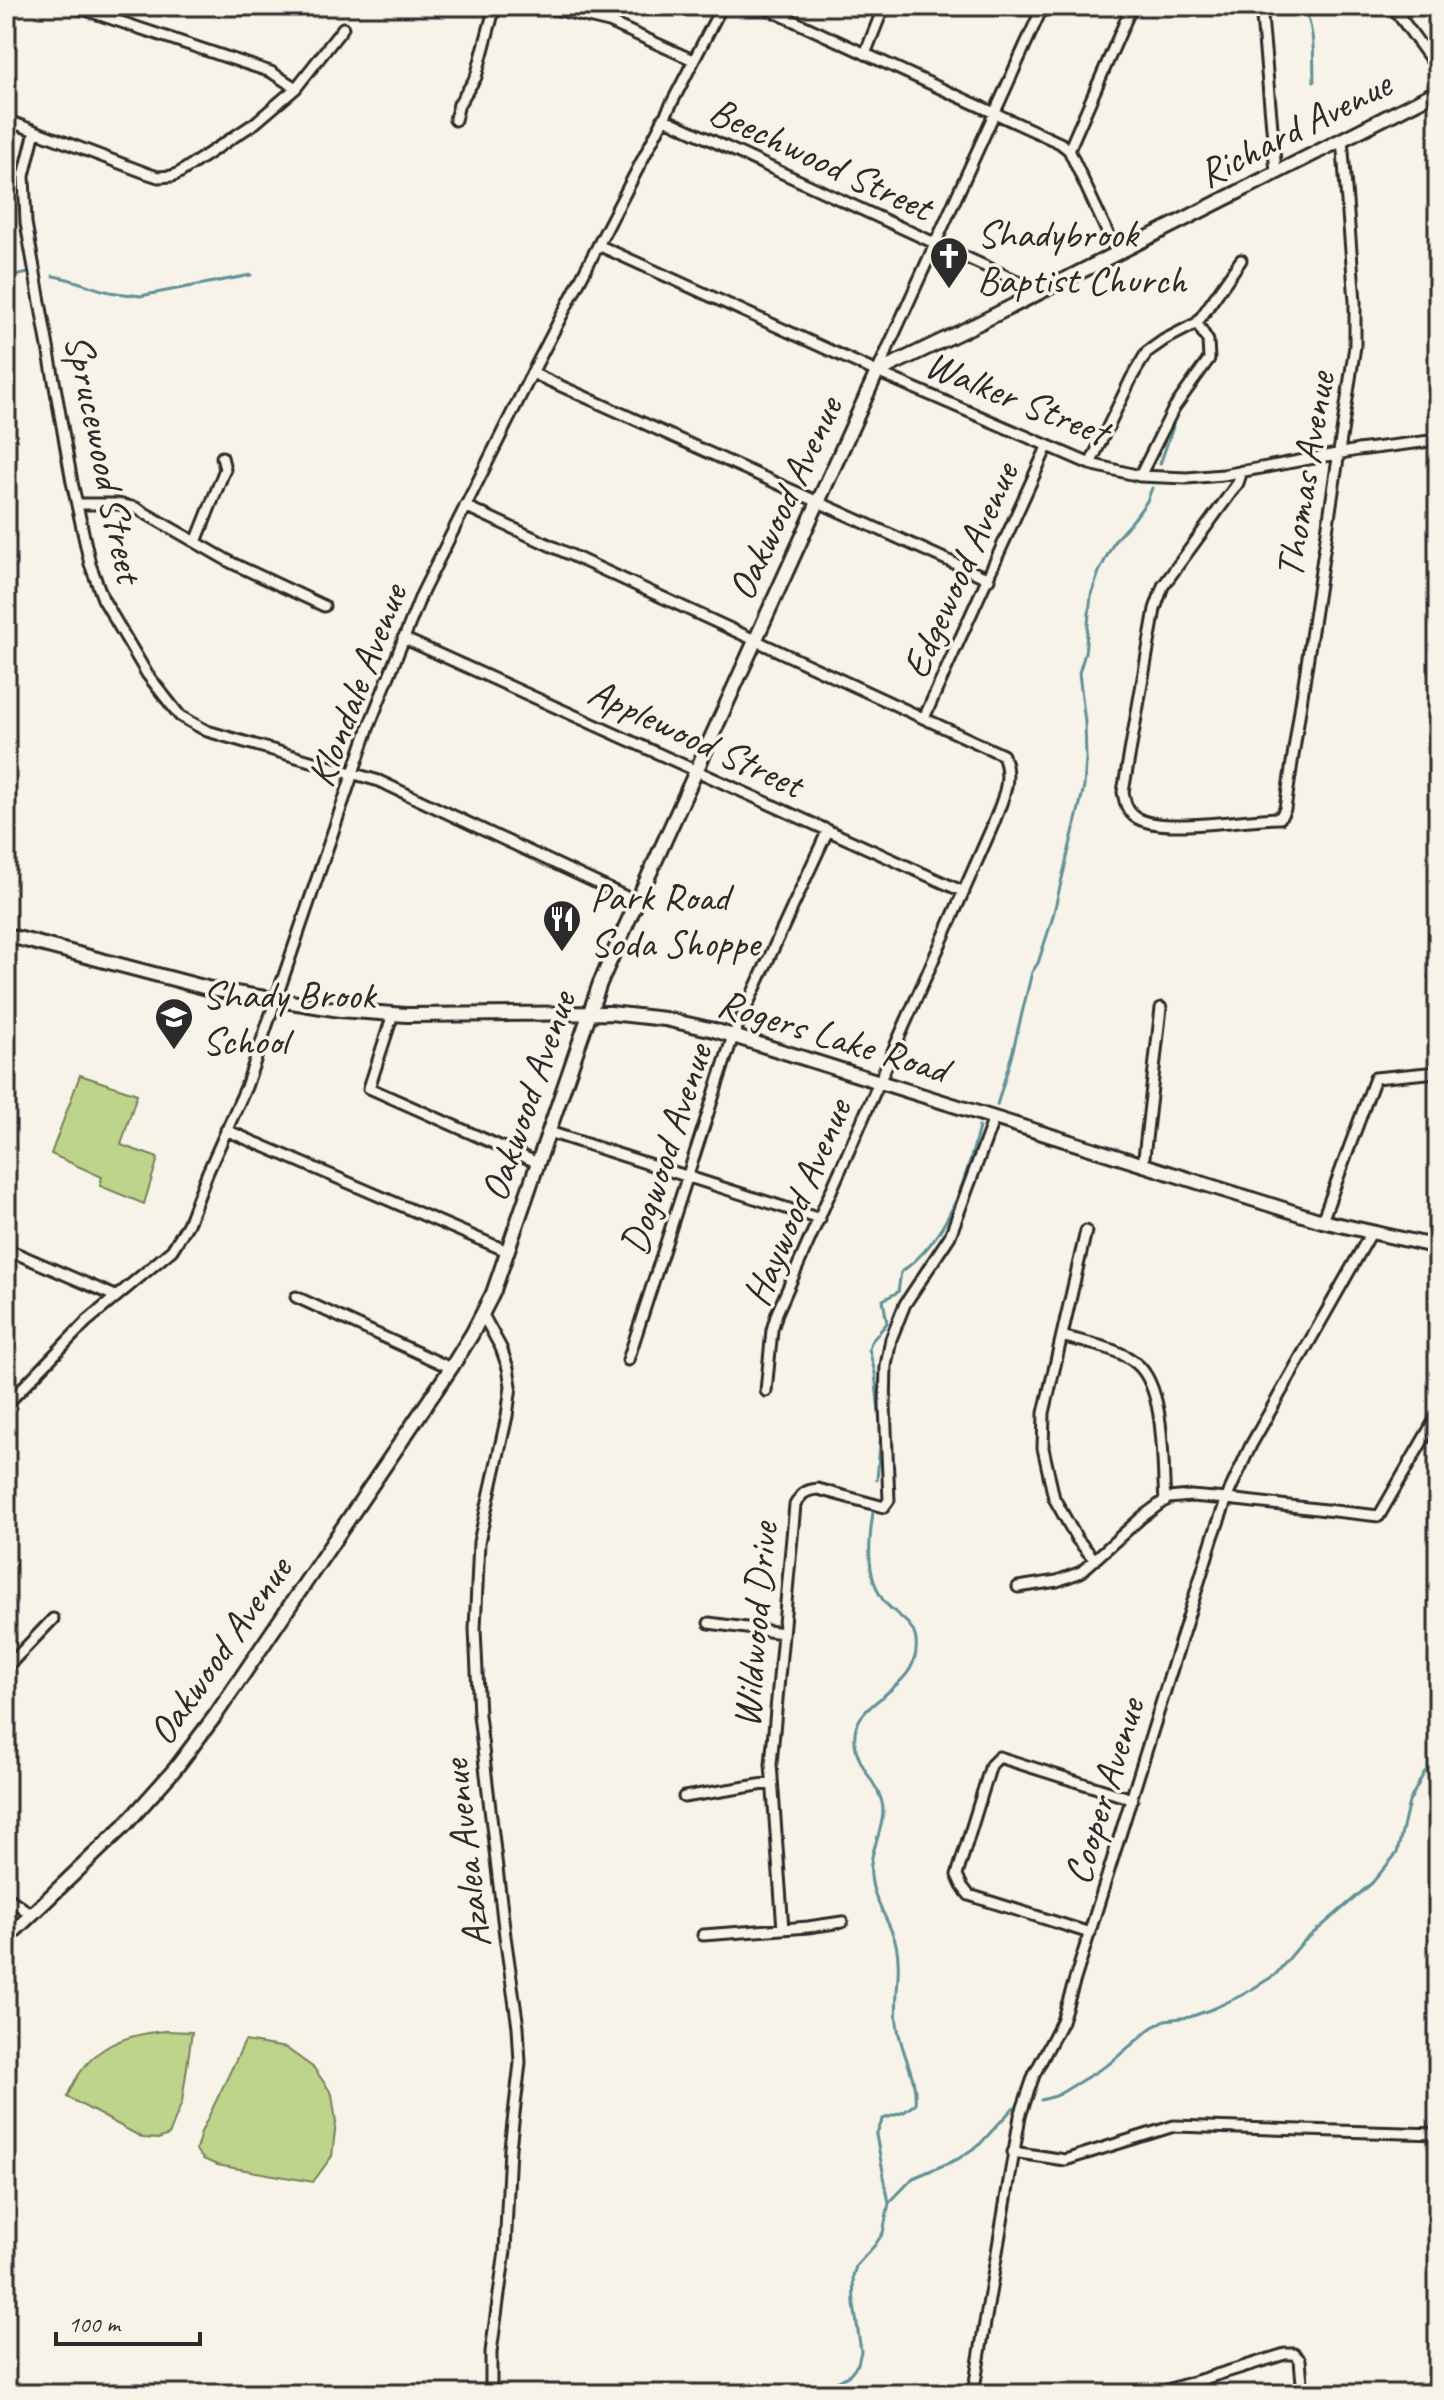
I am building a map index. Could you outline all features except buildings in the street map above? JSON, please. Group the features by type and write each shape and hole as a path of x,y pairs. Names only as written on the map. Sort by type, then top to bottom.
{"street":[{"path":"73,6 271,72 296,88"},
{"path":"455,120 459,104 476,77 495,6"},
{"path":"542,6 609,22 693,60"},
{"name":"Klondale Avenue","path":"6,1405 86,1322 172,1250 188,1224 246,1087 354,772 422,593 722,6"},
{"path":"761,6 1060,143 1069,150 1117,253"},
{"path":"865,54 884,6"},
{"name":"Oakwood Avenue","path":"6,1939 125,1825 175,1769 215,1716 451,1368 483,1315 600,983 1043,6"},
{"path":"1069,150 1132,6"},
{"path":"1261,6 1276,172"},
{"path":"1392,6 1438,69"},
{"path":"6,120 146,173 158,177 172,176 208,156 255,123 296,88 343,28"},
{"name":"Richard Avenue","path":"877,372 1438,91"},
{"name":"Beechwood Street","path":"663,118 1041,292"},
{"name":"Sprucewood Street","path":"35,131 24,176 26,223 77,504 89,562 103,599 147,674 180,716 190,723 217,735 354,772 485,829 637,902"},
{"name":"Thomas Avenue","path":"1242,471 1238,483 1163,586 1155,609 1123,792 1128,811 1140,820 1156,824 1280,818 1285,809 1352,370 1356,318 1342,139"},
{"name":"Walker Street","path":"598,245 1047,447 1090,464 1140,476 1172,478 1242,471 1438,440"},
{"path":"1090,464 1147,352 1197,323 1241,260"},
{"path":"1140,476 1174,408 1209,359 1208,341 1197,323"},
{"path":"532,373 989,579"},
{"name":"Edgewood Avenue","path":"924,718 1047,447"},
{"path":"196,542 225,469 222,457"},
{"path":"77,504 118,504 136,508 260,578 324,606"},
{"path":"465,506 924,718"},
{"name":"Applewood Street","path":"403,638 964,892"},
{"name":"Haywood Avenue","path":"766,1391 772,1330 777,1313 964,892 997,813 1009,775 1003,755 924,718"},
{"name":"Dogwood Avenue","path":"628,1360 733,1036 828,830"},
{"name":"Rogers Lake Road","path":"6,935 211,989 340,1010 393,1014 590,1013 665,1019 733,1036 1322,1221 1438,1247"},
{"path":"1143,1166 1161,1008"},
{"path":"393,1014 369,1088 538,1163"},
{"path":"1322,1221 1375,1078 1438,1072"},
{"name":"Wildwood Drive","path":"783,1929 771,1764 795,1505 801,1494 818,1489 884,1507 889,1500 885,1405 886,1366 891,1339 905,1304 950,1236 994,1118"},
{"path":"226,1130 507,1251"},
{"path":"549,1132 820,1219"},
{"path":"1086,1231 1044,1413 1043,1448 1054,1498 1077,1539 1095,1560"},
{"name":"Cooper Avenue","path":"973,2394 1020,2116 1028,2090 1062,2021 1227,1499 1251,1445 1371,1233"},
{"path":"6,1249 115,1296"},
{"path":"296,1297 451,1368"},
{"name":"Azalea Avenue","path":"483,1315 501,1348 511,1386 479,1542 475,1629 479,1715 520,2063 510,2148 505,2251 491,2352 491,2394"},
{"path":"1062,1336 1116,1352 1137,1364 1151,1382 1158,1404 1165,1501"},
{"path":"1018,1587 1081,1572 1168,1498 1227,1499 1379,1516 1438,1414"},
{"path":"6,1668 53,1619"},
{"path":"709,1623 783,1633"},
{"path":"1090,1933 969,1895 962,1886 957,1875 991,1765 999,1757 1132,1799"},
{"path":"684,1797 771,1783"},
{"path":"6,1896 32,1915"},
{"path":"703,1935 842,1922"},
{"path":"1013,2152 1065,2160 1174,2126 1438,2134"},
{"path":"1154,2394 1285,2354 1294,2354 1300,2360 1303,2394"}],"green space":[{"path":"80,1075 137,1094 121,1145 158,1158 144,1204 100,1186 102,1177 51,1154"},
{"path":"165,2031 192,2032 182,2102 169,2135 158,2139 143,2138 67,2097 84,2068 105,2048 132,2037"},
{"path":"245,2041 286,2048 314,2068 332,2094 336,2122 332,2156 313,2182 217,2165 203,2159 196,2150 201,2132"}],"waterway":[{"path":"1302,6 1312,33 1314,82"},
{"path":"6,278 28,273"},
{"path":"53,276 110,292 140,296 251,275"},
{"path":"1160,464 1173,427"},
{"path":"997,1105 1032,972 1052,920 1084,787 1085,722 1079,673 1085,653 1091,595 1115,540 1147,501 1152,488"},
{"path":"877,1480 881,1432 875,1373 869,1349 887,1323 883,1300 898,1292 901,1272 917,1259 943,1226 961,1188 979,1127"},
{"path":"813,2394 848,2376 858,2364 861,2351 853,2276 856,2266 883,2233 889,2203 876,2135 883,2119 904,2112 915,2104 914,2083 897,2022 896,1944 875,1894 871,1876 882,1819 882,1801 855,1745 859,1721 866,1711 900,1682 915,1657 916,1641 912,1628 883,1600 873,1579 870,1546 873,1512"},
{"path":"1041,2100 1056,2096 1109,2064 1165,2020 1190,2017 1215,2008 1275,1975 1302,1943 1372,1883 1397,1853 1409,1802 1424,1773 1438,1757"},
{"path":"889,2203 913,2178 958,2159 980,2144 1014,2107"}],"place":[{"name":"Shadybrook Baptist Church","path":"949,290"},
{"name":"Park Road Soda Shoppe","path":"562,953"},
{"name":"Shady Brook School","path":"174,1051"}]}
